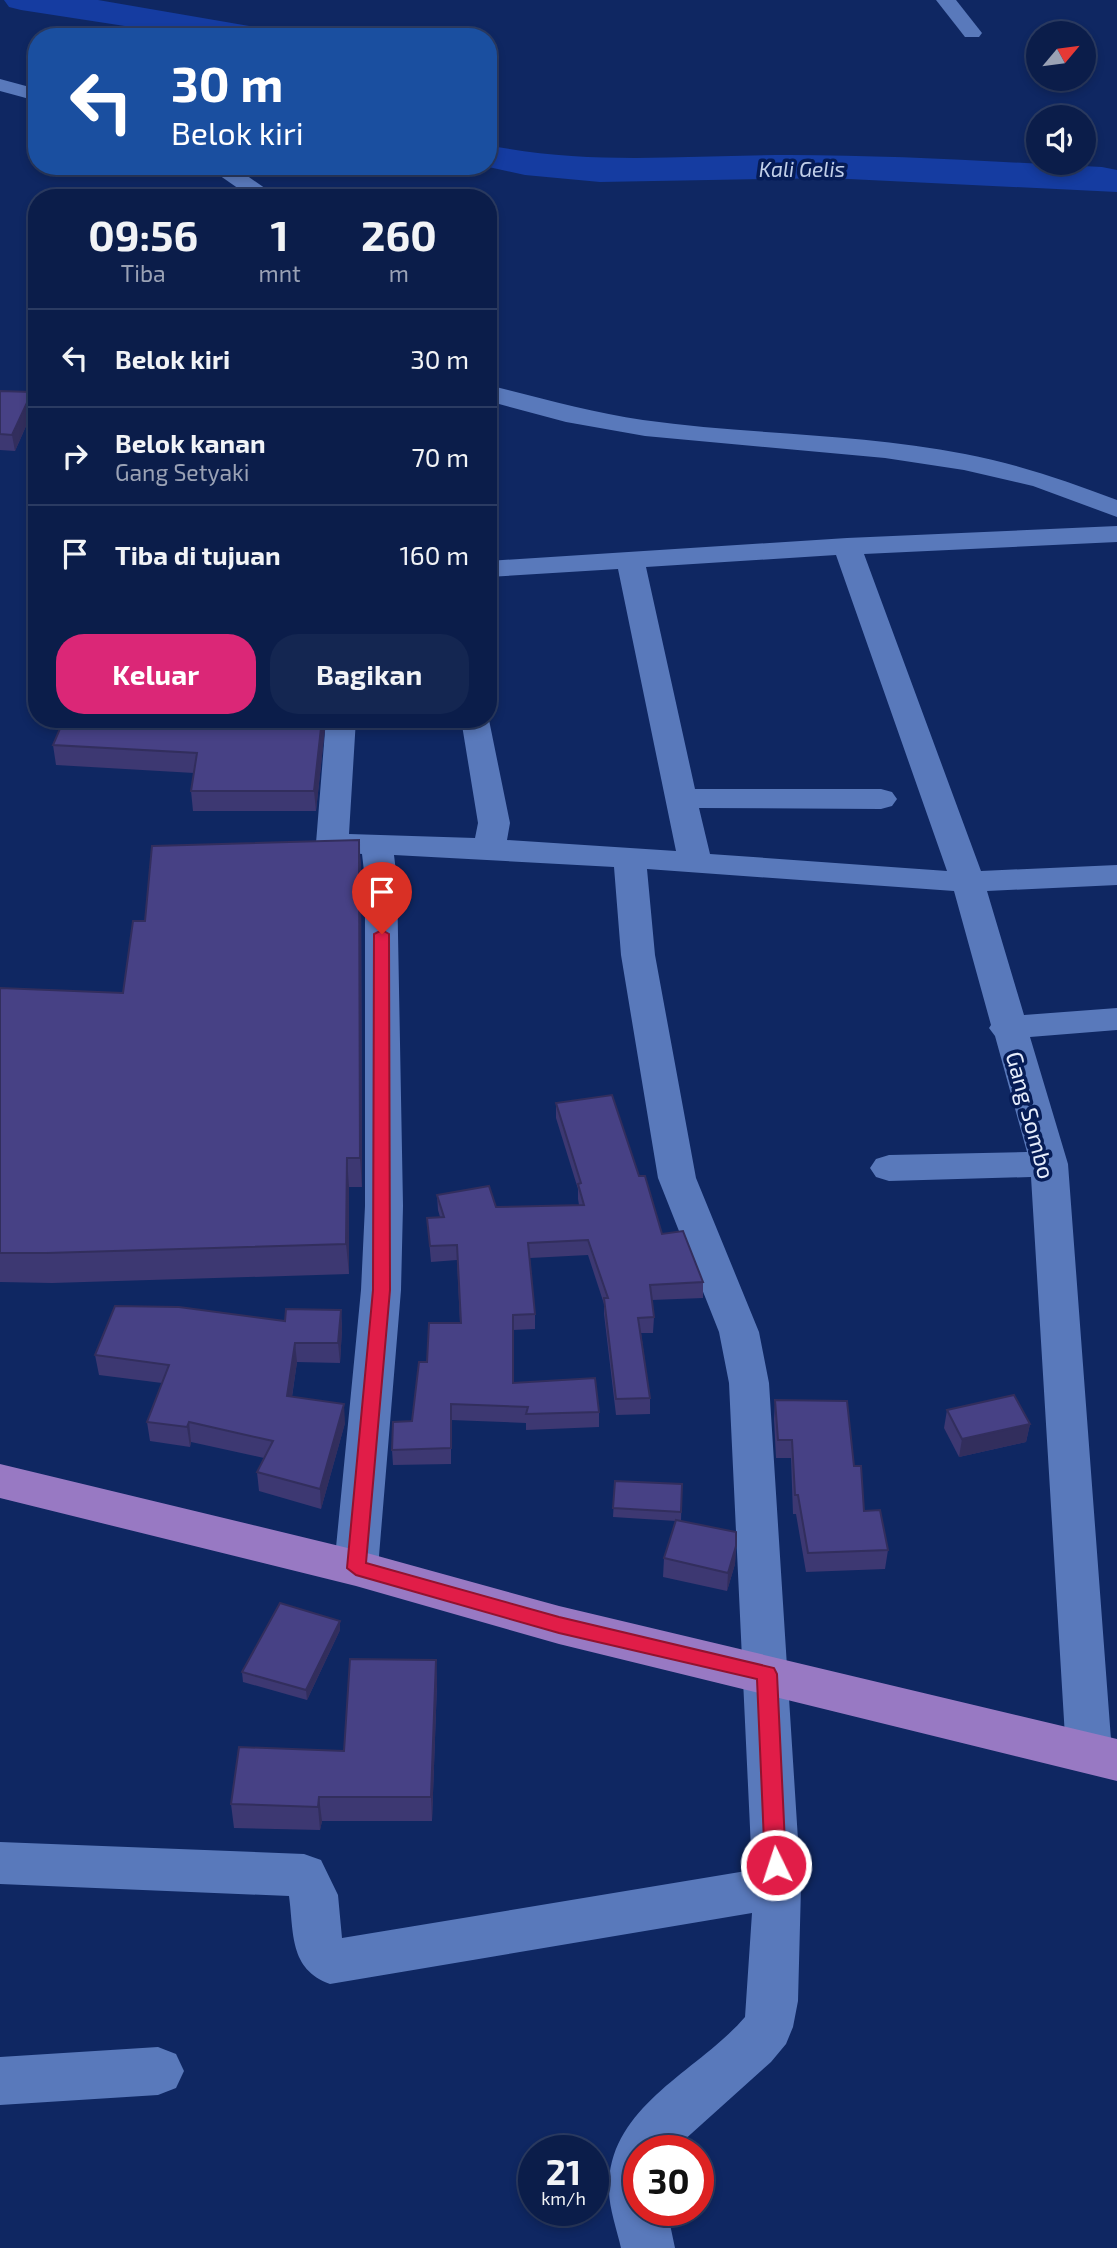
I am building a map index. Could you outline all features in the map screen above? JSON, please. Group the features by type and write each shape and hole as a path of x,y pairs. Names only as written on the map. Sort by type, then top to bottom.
{"main road":[{"path":"0,1482 356,1568 559,1625 1103,1756"}],"street":[{"path":"946,0 972,33"},
{"path":"0,85 28,93"},
{"path":"231,175 254,189"},
{"path":"497,396 592,422 697,435 903,452 981,462 1037,477 1117,509"},
{"path":"497,568 847,546 1117,534"},
{"name":"Gang Sombo","path":"847,546 968,882 1007,1028 1049,1164 1103,1756"},
{"path":"630,559 695,862"},
{"path":"340,728 332,843 489,848 968,882 1117,875"},
{"path":"478,728 494,824 489,848"},
{"path":"681,798 881,799"},
{"path":"356,1568 381,1290 383,1234 381,880 377,846"},
{"path":"629,858 638,955 677,1178 739,1332 749,1383 777,1887 774,2001 768,2027 753,2045 652,2135"},
{"path":"1007,1028 1117,1018"},
{"path":"889,1168 1049,1164"},
{"path":"0,1863 304,1875 312,1887 321,1953 330,1962 777,1887"},
{"path":"0,2081 158,2071"},
{"path":"643,2226 648,2248"}],"building":[{"path":"0,391 28,392 28,401 12,435 0,434"},
{"path":"60,728 321,728 314,791 191,791 197,753 53,745"},
{"path":"359,840 360,1158 347,1158 346,1244 0,1253 0,988 123,993 133,921 145,921 152,846"},
{"path":"612,1095 639,1176 645,1176 662,1234 683,1231 703,1282 650,1285 654,1317 638,1318 650,1398 616,1399 604,1298 608,1298 588,1240 528,1243 535,1314 513,1315 513,1383 595,1378 599,1412 526,1414 528,1407 451,1404 451,1448 392,1450 393,1422 412,1421 419,1362 427,1362 429,1323 461,1323 457,1245 430,1246 427,1218 444,1217 437,1195 489,1186 496,1207 584,1205 578,1184 581,1183 556,1103"},
{"path":"115,1306 179,1307 285,1321 286,1309 341,1310 338,1343 295,1343 287,1396 344,1404 320,1489 257,1472 273,1441 189,1422 187,1427 147,1422 169,1365 95,1355"},
{"path":"1014,1395 1030,1424 962,1439 947,1410"},
{"path":"775,1400 847,1401 854,1466 861,1466 864,1511 880,1510 888,1550 808,1553 798,1495 795,1495 792,1440 778,1440"},
{"path":"615,1481 682,1484 681,1512 613,1508"},
{"path":"676,1520 736,1532 736,1546 728,1573 664,1558"},
{"path":"280,1603 340,1621 306,1690 242,1672"},
{"path":"350,1659 436,1660 431,1797 319,1797 318,1807 231,1804 239,1747 344,1751"}],"waterway":[{"name":"Kali Gelis","path":"21,0 204,28"},
{"name":"Kali Gelis","path":"497,158 562,169 600,171 789,166 907,169 1102,178 1117,181"}],"route":[{"path":"382,934 384,1206 381,1290 356,1568 559,1625 767,1674 776,1865"}]}
